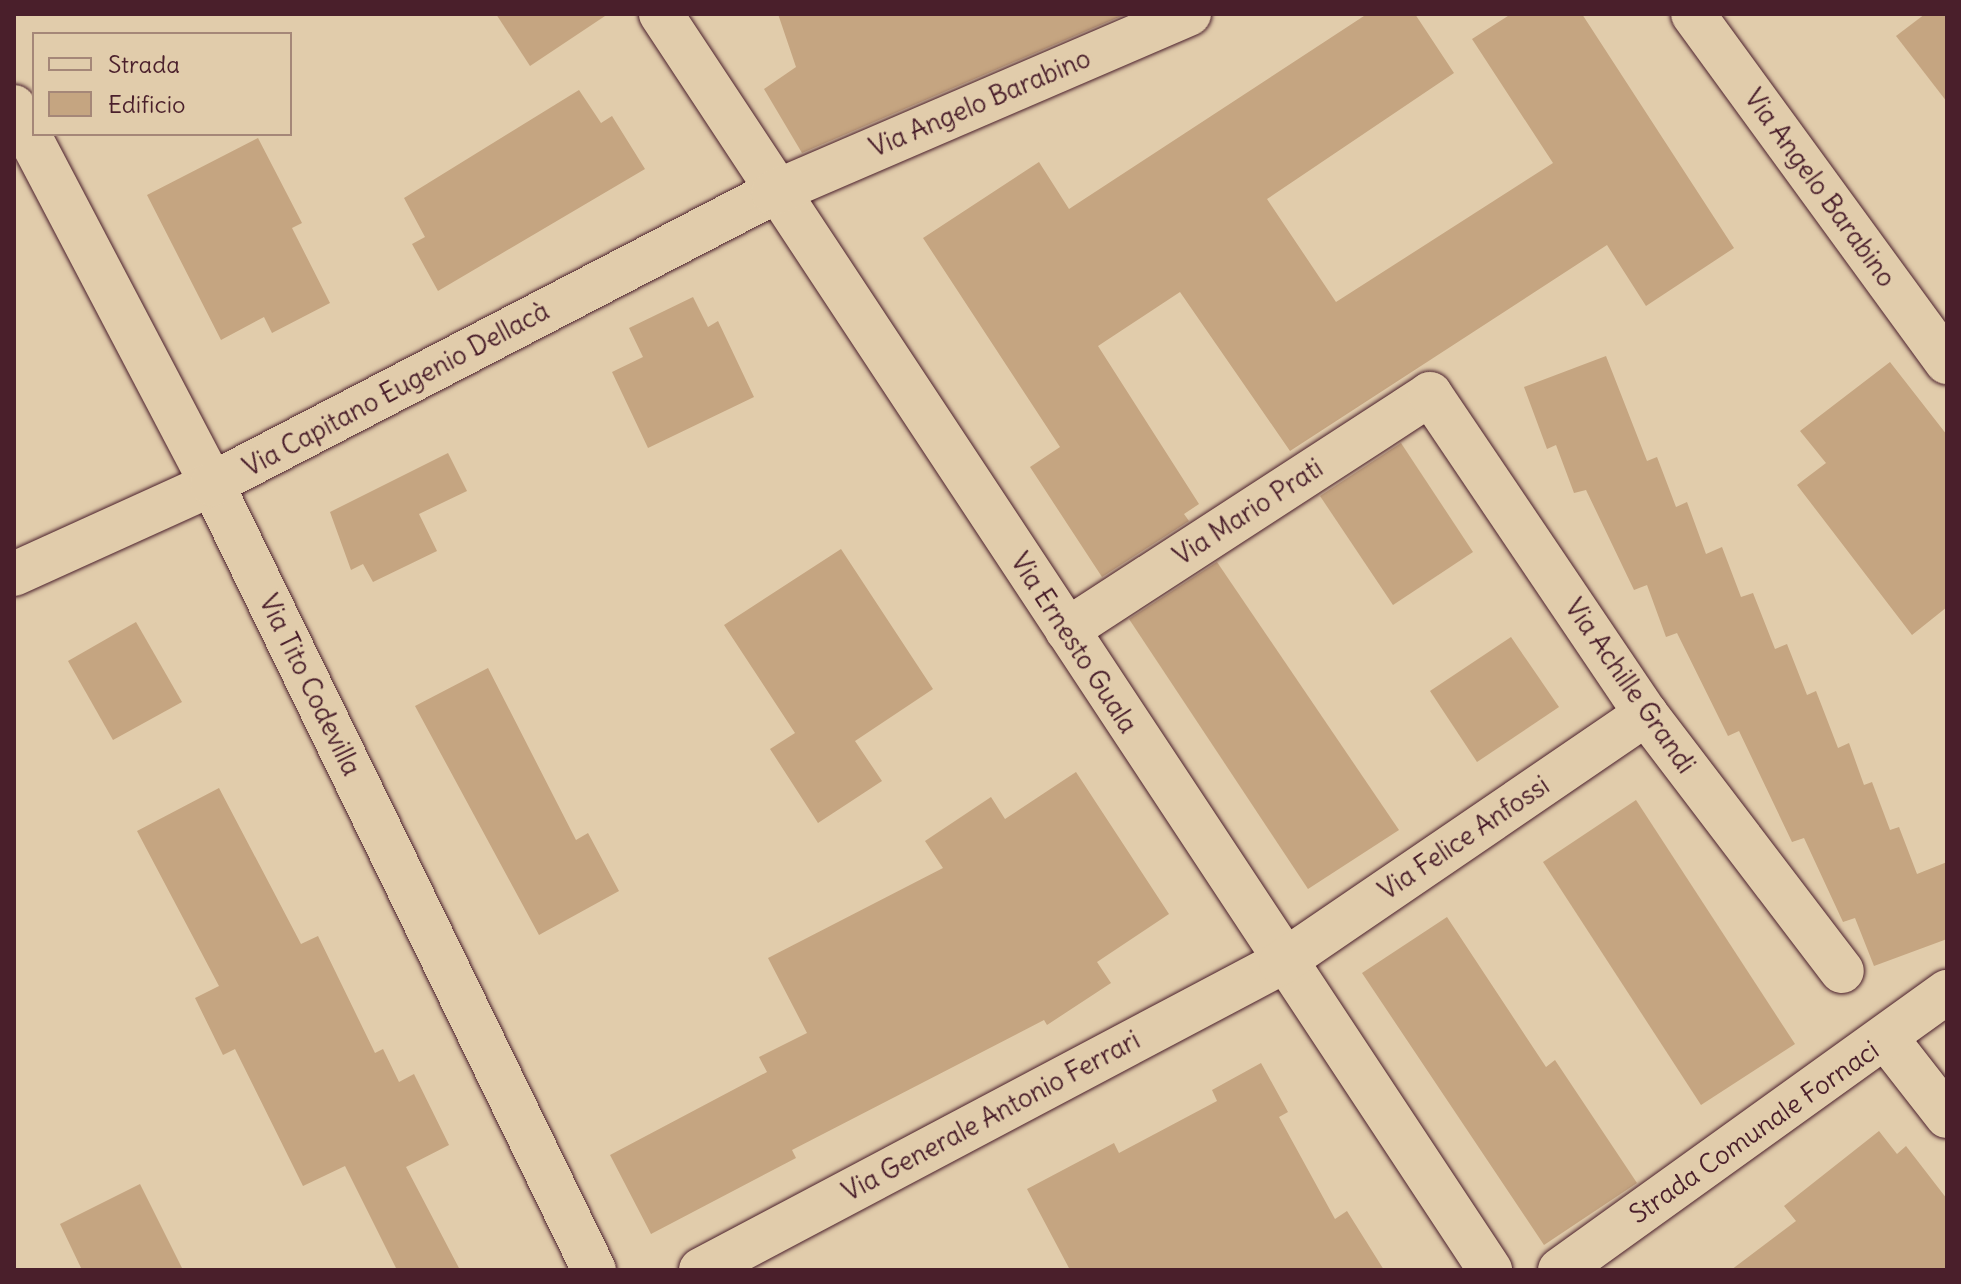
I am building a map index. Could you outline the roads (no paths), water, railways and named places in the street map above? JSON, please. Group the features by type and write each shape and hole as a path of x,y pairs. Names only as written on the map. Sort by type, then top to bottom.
{"street":[{"name":"Via Ernesto Guala","path":"661,14 773,193 1067,630 1281,963 1490,1270"},
{"name":"Via Angelo Barabino","path":"773,193 1189,14"},
{"name":"Via Angelo Barabino","path":"1693,14 1947,362"},
{"name":"Via Tito Codevilla","path":"14,107 212,484 594,1270"},
{"name":"Via Capitano Eugenio Dellacà","path":"14,574 212,484 773,193"},
{"name":"Via Mario Prati","path":"1067,630 1430,394"},
{"name":"Via Achille Grandi","path":"1430,394 1646,714 1842,971"},
{"name":"Via Felice Anfossi","path":"1281,963 1646,714"},
{"name":"Via Generale Antonio Ferrari","path":"701,1270 1281,963"},
{"name":"Strada Comunale Fornaci","path":"1560,1270 1947,992"},
{"path":"1886,1038 1947,1116"}]}
